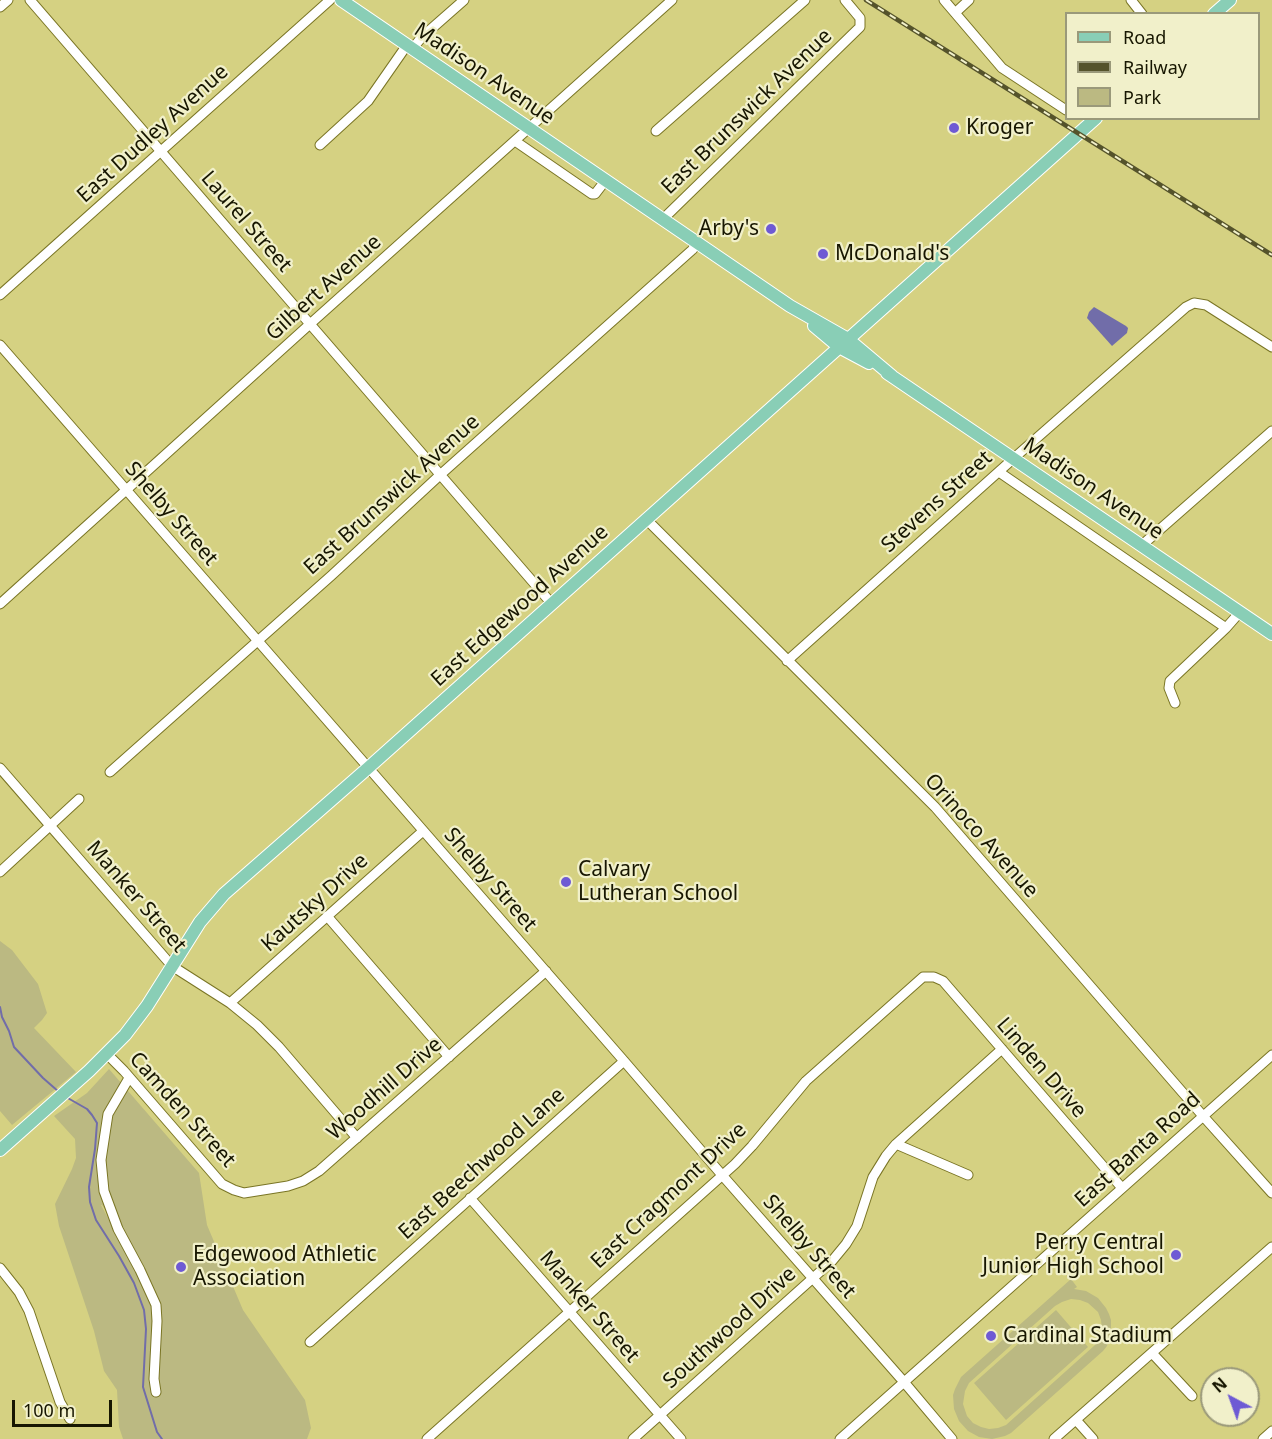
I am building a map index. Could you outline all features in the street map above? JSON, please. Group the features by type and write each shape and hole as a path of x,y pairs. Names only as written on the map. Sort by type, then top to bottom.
{"main road":[{"name":"Madison Avenue","path":"341,0 1272,634"},
{"path":"1216,12 1230,0"},
{"name":"East Edgewood Avenue","path":"0,1150 75,1084 125,1035 140,1017 200,922 224,894 844,343 1088,120"}],"street":[{"path":"0,7 8,0"},
{"name":"Laurel Street","path":"30,0 552,604"},
{"name":"East Dudley Avenue","path":"0,295 330,0"},
{"path":"320,144 368,101 409,47 464,0"},
{"name":"Gilbert Avenue","path":"0,604 672,0"},
{"name":"East Brunswick Avenue","path":"656,131 806,0"},
{"name":"East Brunswick Avenue","path":"662,220 860,27 860,18 845,0"},
{"path":"944,0 1002,68 1065,109"},
{"path":"955,13 969,0"},
{"path":"1131,0 1141,12"},
{"name":"Madison Avenue","path":"515,141 591,194 595,194 605,181"},
{"name":"East Brunswick Avenue","path":"110,772 332,575 697,244"},
{"name":"Stevens Street","path":"787,660 1179,312 1194,303 1206,305 1272,347"},
{"name":"Shelby Street","path":"0,345 952,1439"},
{"path":"1142,546 1272,431"},
{"name":"Madison Avenue","path":"999,472 1226,628"},
{"name":"Orinoco Avenue","path":"646,519 934,807 1272,1192"},
{"path":"1172,591 1187,577"},
{"path":"1175,703 1169,688 1170,681 1240,612"},
{"name":"Manker Street","path":"0,768 172,966 230,1003 270,1038 357,1138"},
{"path":"0,872 79,799"},
{"name":"Kautsky Drive","path":"230,1003 423,831"},
{"path":"327,916 449,1056"},
{"name":"Woodhill Drive","path":"230,1189 248,1192 288,1186 317,1173 546,971"},
{"name":"Linden Drive","path":"930,976 943,981 1122,1188"},
{"name":"East Cragmont Drive","path":"427,1439 722,1175 752,1146 817,1070 920,979 930,976"},
{"name":"Southwood Drive","path":"633,1439 832,1261 852,1234 876,1171 886,1155 1002,1049"},
{"name":"Camden Street","path":"107,1054 215,1176 230,1189"},
{"name":"East Banta Road","path":"840,1439 1272,1055"},
{"name":"East Beechwood Lane","path":"310,1342 624,1061"},
{"path":"129,1078 108,1114 101,1160 104,1191 118,1229 156,1305 154,1379 156,1392"},
{"path":"896,1144 968,1175"},
{"name":"Manker Street","path":"470,1198 681,1439"},
{"path":"1054,1439 1272,1247"},
{"path":"0,1268 19,1292 29,1311 60,1402 70,1419"},
{"path":"1152,1353 1192,1396"},
{"path":"1076,1420 1093,1439"},
{"path":"1263,1439 1272,1431"}],"green space":[{"path":"0,941 12,950 38,984 47,1013 34,1028 76,1072 12,1125 0,1111"},
{"name":"Edgewood Athletic Association","path":"109,1069 199,1173 207,1225 243,1310 305,1400 311,1428 307,1439 123,1439 119,1427 117,1390 104,1371 94,1331 59,1226 55,1204 76,1158 75,1139 54,1116 87,1093","holes":["101,1205 118,1229 145,1286"]},
{"path":"1071,1279 1077,1287 1074,1289 1086,1291 1098,1298 1109,1314 1111,1333 1103,1351 1005,1436 992,1439 979,1437 968,1431 959,1421 954,1409 953,1395 961,1377","holes":["1071,1299 1088,1303 1098,1312 1101,1320 1100,1338 1095,1345 1006,1425 989,1429 973,1423 967,1416 963,1404 969,1383 1055,1306"]},
{"path":"1056,1310 1088,1347 1006,1420 974,1383"}],"shaded area":[{"path":"1094,307 1128,328 1127,333 1112,346 1087,318"}],"waterway":[{"path":"0,1007 14,1047 59,1092"},
{"path":"66,1097 87,1109 97,1123 89,1187 90,1202 96,1220 134,1283 144,1310 146,1329 143,1387 157,1432 162,1439"}],"railway":[{"path":"866,0 1272,255"}],"place":[{"name":"Kroger","path":"954,128"},
{"name":"Arby's","path":"771,229"},
{"name":"McDonald's","path":"823,254"},
{"name":"Calvary Lutheran School","path":"566,882"},
{"name":"Perry Central Junior High School","path":"1176,1255"},
{"name":"Edgewood Athletic Association","path":"181,1267"},
{"name":"Cardinal Stadium","path":"991,1336"}]}
